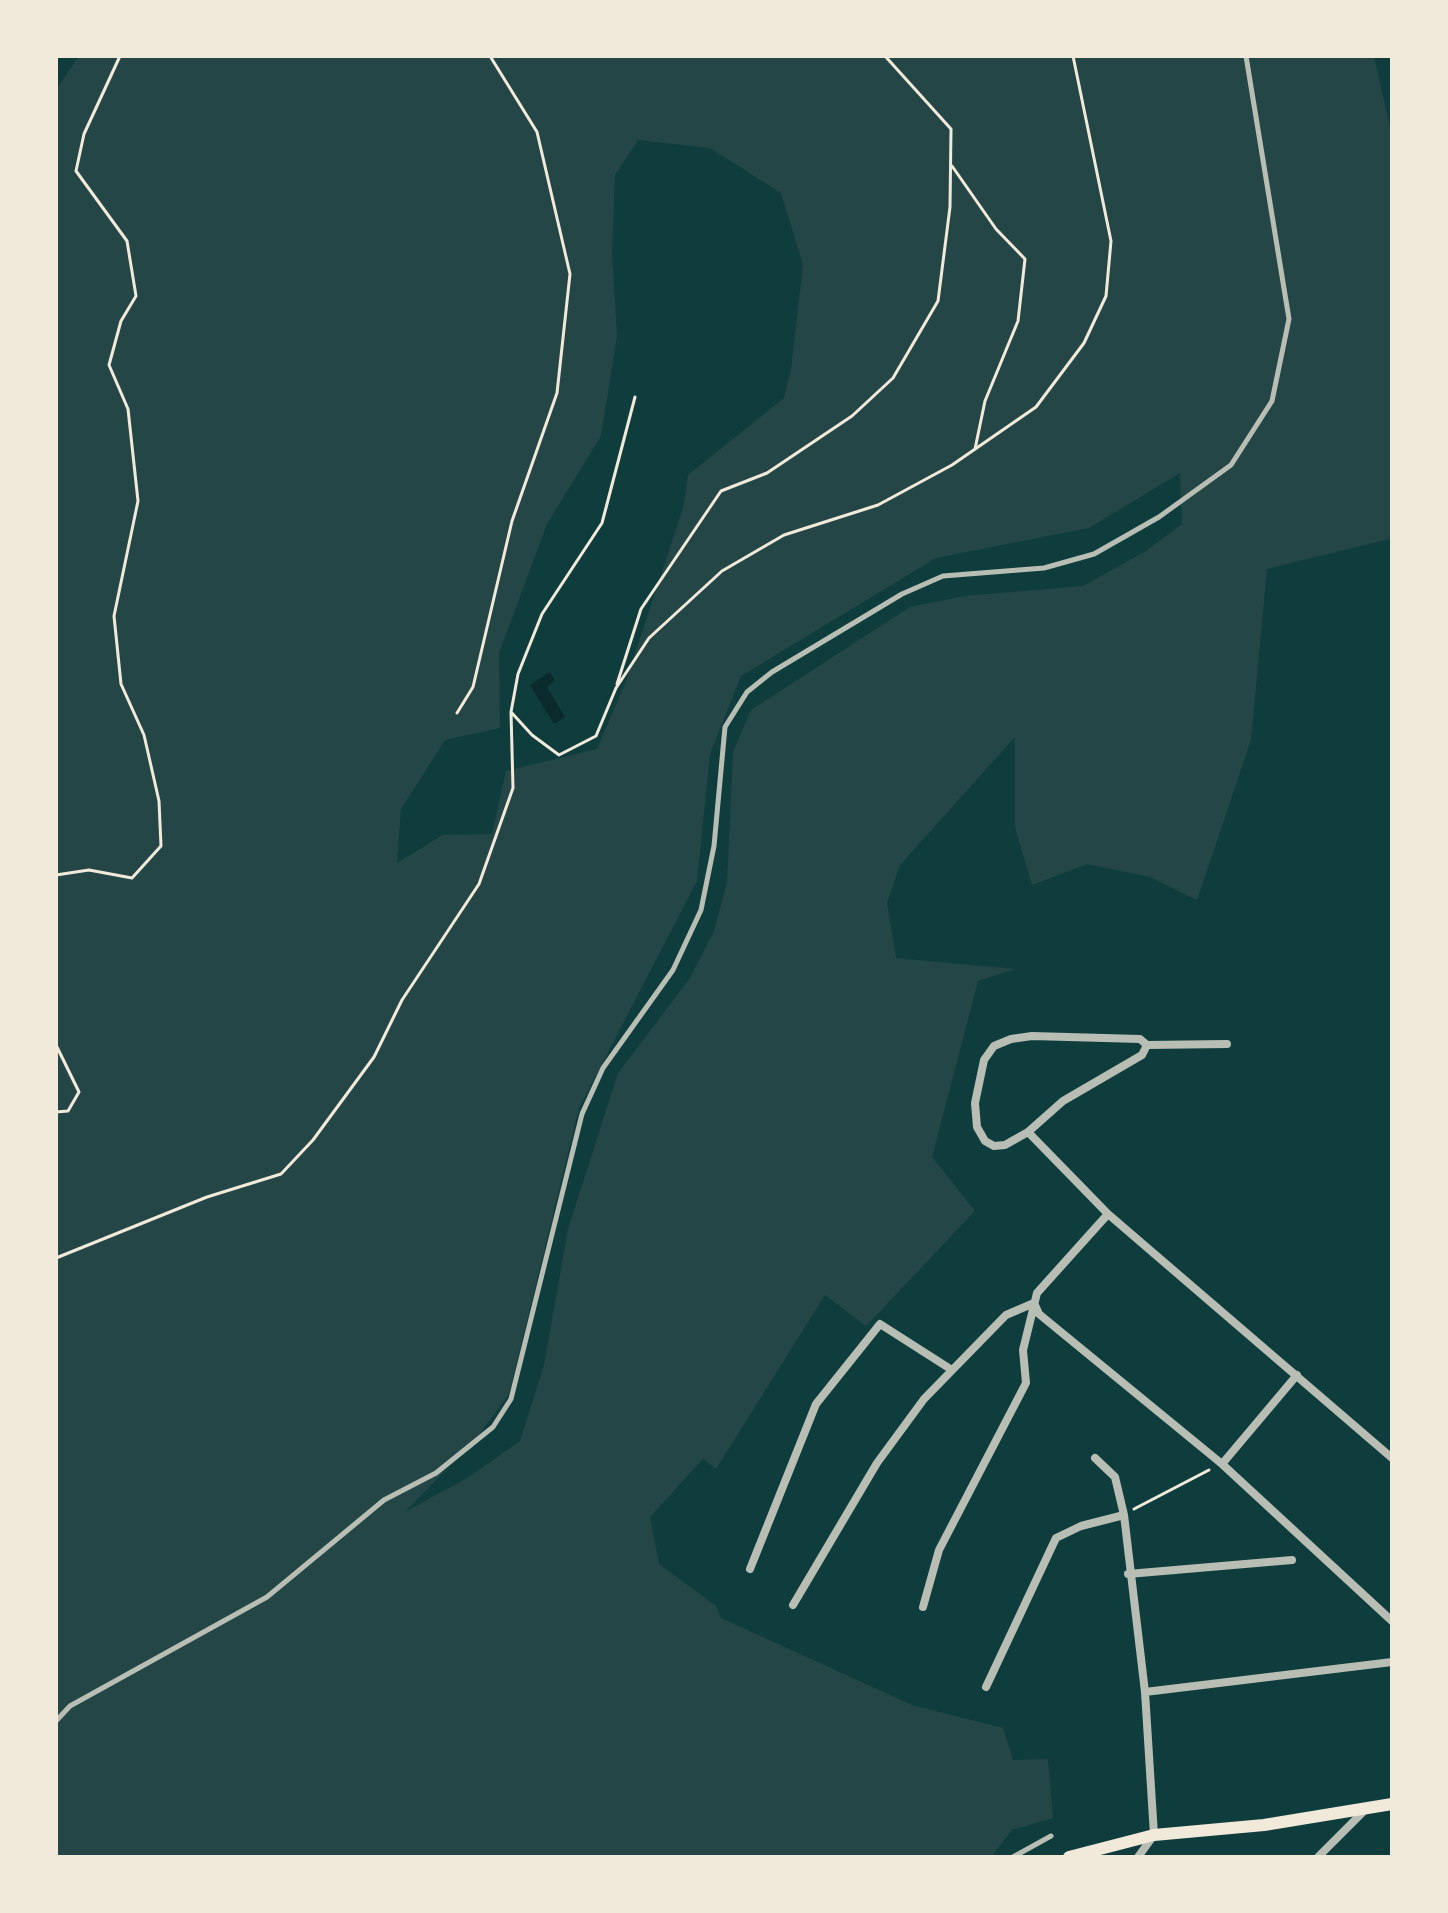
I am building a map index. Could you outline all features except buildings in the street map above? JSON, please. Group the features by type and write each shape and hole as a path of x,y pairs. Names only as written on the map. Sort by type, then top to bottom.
{"main road":[{"path":"1069,1857 1154,1835 1264,1825 1392,1804"}],"street":[{"path":"1147,1045 1142,1055 1063,1101 1028,1132 1005,1145 994,1146 985,1141 977,1127 975,1103 980,1075 994,1046 1032,1036 1140,1039 1147,1045 1227,1044"},
{"path":"1028,1132 1108,1214 1392,1458"},
{"path":"923,1607 939,1550 1026,1383 1023,1350 1037,1293 1108,1214"},
{"path":"793,1605 877,1463 924,1399 1006,1315 1034,1303"},
{"path":"1034,1303 1039,1314 1222,1464 1392,1621"},
{"path":"750,1569 816,1404 880,1324 952,1370"},
{"path":"1222,1464 1297,1375"},
{"path":"1095,1458 1115,1477 1124,1515 1128,1574 1145,1692 1154,1835 1138,1857"},
{"path":"986,1687 1056,1538 1081,1526 1124,1515"},
{"path":"1128,1574 1292,1560"},
{"path":"1145,1692 1392,1662"},
{"path":"1318,1857 1369,1806"}],"lane":[{"path":"56,1721 70,1706 267,1597 384,1500 436,1473 493,1427 511,1399 582,1114 603,1068 673,970 701,910 714,846 725,727 747,692 772,672 902,594 943,576 1044,568 1094,554 1159,517 1231,465 1272,401 1289,319 1246,56"},
{"path":"1013,1857 1051,1836"}],"path":[{"path":"56,875 89,870 132,878 161,846 159,801 144,735 121,684 114,616 138,501 128,409 109,365 121,321 136,296 127,241 76,171 84,134 120,56"},
{"path":"457,713 473,687 512,521 557,393 570,274 537,132 490,56"},
{"path":"511,712 532,735 559,755 596,736 616,688 641,609 721,491 767,473 852,416 893,378 938,301 950,207 951,129 885,56"},
{"path":"616,688 649,638 722,571 784,535 878,505 975,449 1036,407 1084,343 1106,296 1111,241 1073,56"},
{"path":"950,165 996,229 1025,259 1018,321 985,401 975,449"},
{"path":"56,1258 207,1197 281,1174 313,1140 374,1057 402,1000 479,884 513,788 511,712 518,674 542,614 602,523 635,397"},
{"path":"56,1045 79,1092 68,1111 56,1112"},
{"path":"1124,1515 1222,1464"}],"shaded area":[{"path":"79,56 1374,56 1392,137 1392,545 1389,539 1267,569 1251,740 1197,900 1150,877 1087,864 1032,885 1015,827 1015,737 900,865 887,903 896,958 1015,969 978,981 932,1157 975,1211 866,1326 825,1295 716,1469 703,1459 650,1517 659,1564 716,1606 721,1618 912,1705 1003,1728 1013,1760 1048,1759 1053,1818 1012,1830 991,1857 56,1857 56,90","holes":["638,140 710,148 781,193 803,265 791,369 784,398 688,475 684,505 626,681 597,749 506,771 492,834 443,835 397,863 401,809 445,740 500,728 499,653 547,524 601,436 617,336 612,253 615,175","1180,473 1182,524 1146,551 1083,586 964,596 910,607 751,710 733,752 727,883 714,931 690,978 618,1073 568,1229 544,1365 520,1441 469,1477 405,1512 476,1439 509,1394 579,1108 697,881 710,754 741,676 936,558 1089,528"]},
{"path":"550,672 555,681 547,687 565,717 554,724 530,685"}]}
